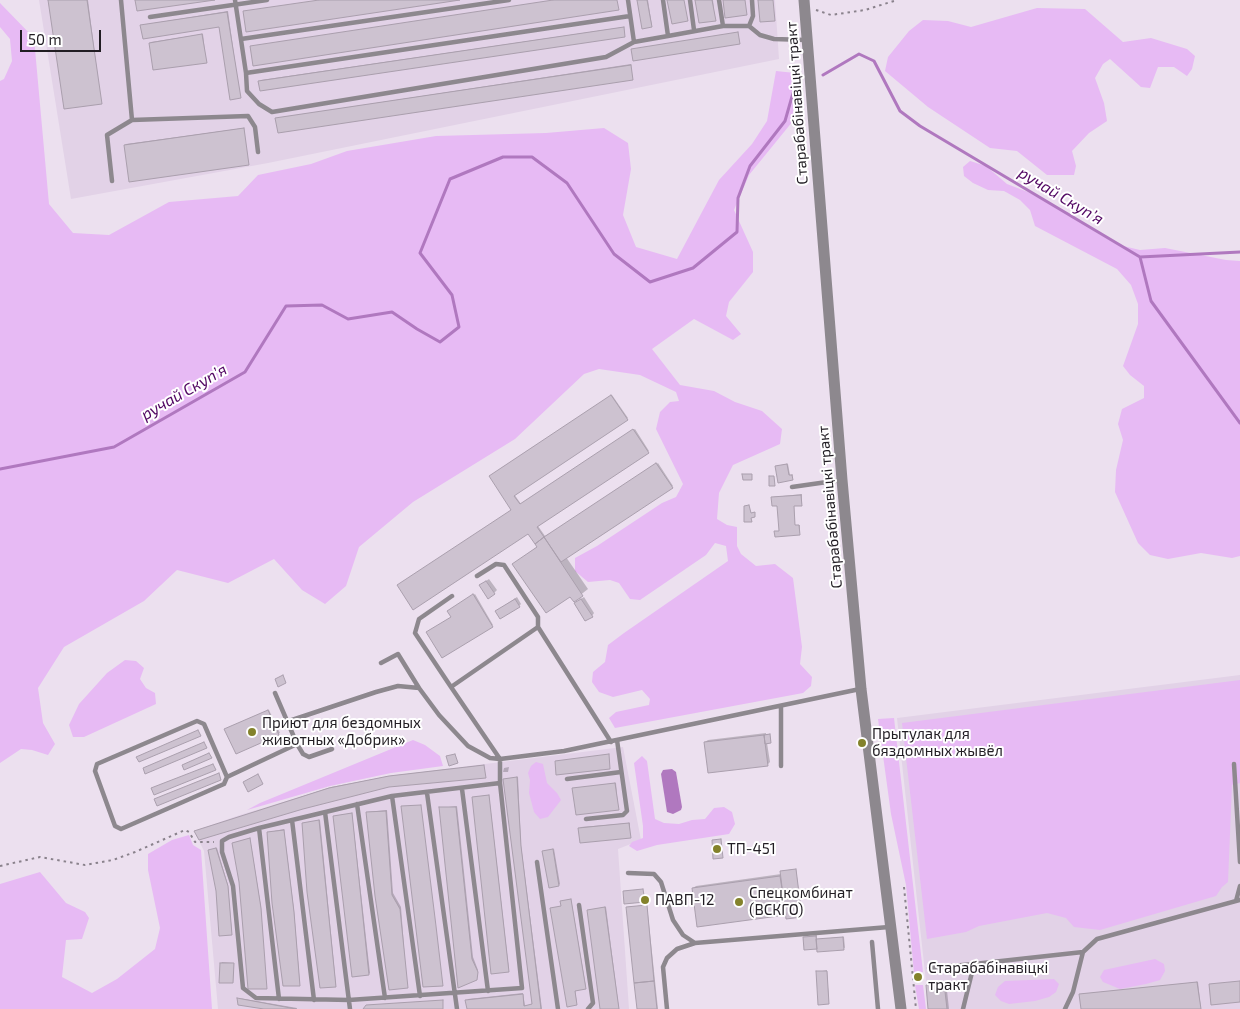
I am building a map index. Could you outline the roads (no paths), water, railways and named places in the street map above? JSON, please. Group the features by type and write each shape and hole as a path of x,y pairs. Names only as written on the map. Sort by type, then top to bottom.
{"street":[{"name":"Старабабінавіцкі тракт","path":"804,3 842,480 861,689 901,1009"}],"lane":[{"path":"121,0 132,120"},
{"path":"150,17 235,2 267,0"},
{"path":"241,39 509,0"},
{"path":"628,0 634,42"},
{"path":"663,0 668,36"},
{"path":"690,0 694,30"},
{"path":"719,0 723,26"},
{"path":"749,26 753,16 752,0"},
{"path":"235,2 247,91 259,104 272,112 606,57 634,42 723,26 749,26 760,35 774,39 808,40"},
{"path":"246,73 630,16"},
{"path":"112,181 107,135 132,120 248,116 255,127 258,152"},
{"path":"792,487 842,480"},
{"path":"477,576 496,564 504,565 538,617 538,627 614,741 627,810 623,815 586,819"},
{"path":"452,596 419,619 415,632 500,758 500,784 522,988 349,1000 256,998 243,988 232,886 222,852 222,841 229,836 259,828 392,796 500,784"},
{"path":"451,687 538,627"},
{"path":"381,663 398,654 419,688 439,715 468,746 490,758 564,751 861,689"},
{"path":"289,721 398,686 419,688"},
{"path":"276,693 303,754 309,757 332,749"},
{"path":"781,707 781,766"},
{"path":"227,778 204,724 197,721 97,764 95,771 115,826 121,828 224,784 227,778 298,744"},
{"path":"1234,764 1240,862"},
{"path":"567,779 621,772"},
{"path":"462,789 488,991"},
{"path":"427,793 457,1009"},
{"path":"392,796 420,996"},
{"path":"357,804 385,998"},
{"path":"325,812 350,1009"},
{"path":"292,820 314,1000"},
{"path":"259,828 278,999"},
{"path":"537,862 558,1009"},
{"path":"628,873 654,874 661,882 673,920 683,935 696,944"},
{"path":"929,968 1083,952 1097,940 1238,901 1240,886"},
{"path":"579,905 593,1003 588,1009"},
{"path":"666,1009 664,967 667,958 677,949 696,944 890,926"},
{"path":"872,942 878,1009"},
{"path":"1064,1009 1073,992 1083,952"},
{"path":"963,1009 974,964"}],"waterway":[{"name":"ручай Скупʼя","path":"823,75 859,54 874,61 900,111 920,126 1140,257 1151,301 1240,423"},
{"name":"ручай Скупʼя","path":"0,469 114,447 245,372 286,306 322,305 348,319 392,312 440,342 459,327 452,295 420,253 450,179 503,157 532,157 567,183 614,254 650,282 693,268 737,232 738,198 750,166 785,121 793,93"},
{"path":"1140,257 1240,252"}],"place":[{"name":"Приют для бездомных животных «Добрик»","path":"252,732"},
{"name":"Прытулак для бяздомных жывёл","path":"862,743"},
{"name":"ТП-451","path":"717,849"},
{"name":"ПАВП-12","path":"645,900"},
{"name":"Спецкомбинат (ВСКГО)","path":"739,902"},
{"name":"Старабабінавіцкі тракт","path":"918,977"}]}
